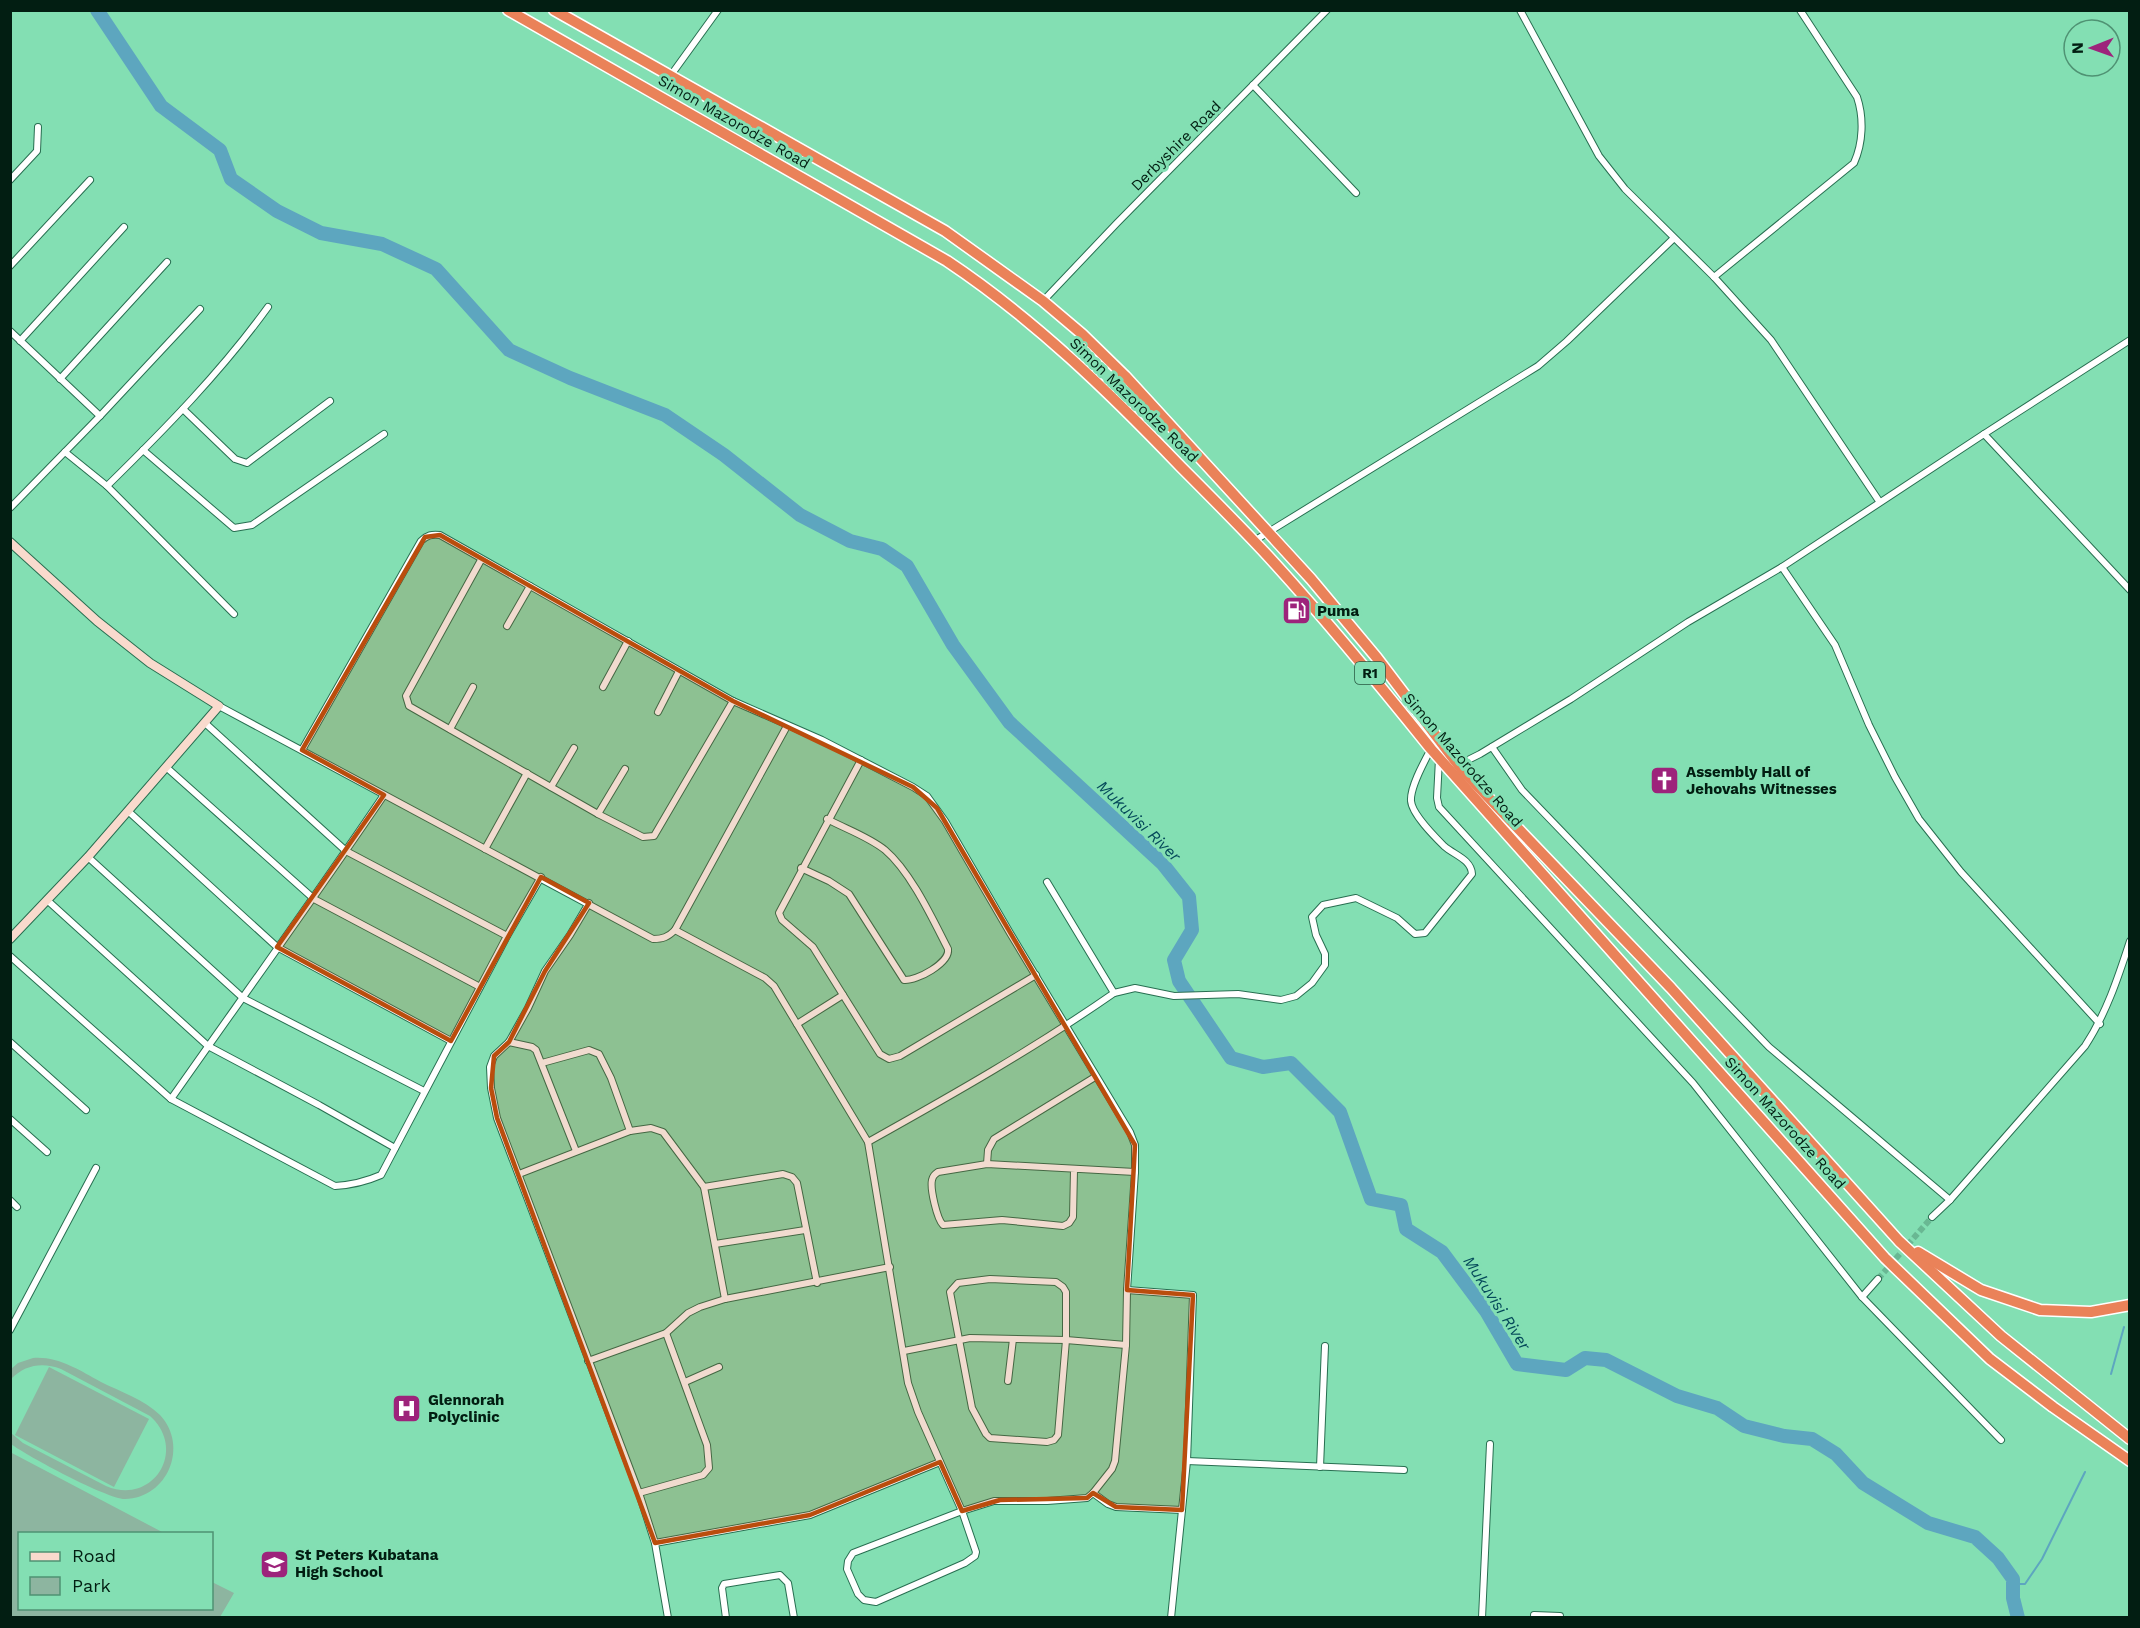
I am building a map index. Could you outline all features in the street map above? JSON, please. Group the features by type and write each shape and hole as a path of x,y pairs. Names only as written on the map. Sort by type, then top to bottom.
{"highway":[{"name":"Simon Mazorodze Road","path":"508,10 910,239 983,285 1036,328 1108,393 1254,541 1363,665 1431,749 1885,1258 1990,1359 2129,1461"},
{"name":"Simon Mazorodze Road","path":"554,10 945,231 1043,301 1125,376 1311,579 1377,658 1458,765 1515,828 1671,988 1899,1241 2001,1336 2130,1438"},
{"path":"1899,1241 1981,1290 2040,1310 2091,1312 2130,1305"}],"street":[{"path":"671,75 718,10"},
{"name":"Derbyshire Road","path":"1043,301 1327,10"},
{"path":"1520,10 1599,156 1625,189 1714,278 1771,340 1879,501"},
{"path":"1714,278 1854,163 1858,155 1861,112 1857,97 1800,10"},
{"path":"1253,86 1356,194"},
{"path":"10,180 37,151 38,127"},
{"path":"10,266 90,180"},
{"path":"20,341 124,227"},
{"path":"1254,541 1538,366 1568,341 1673,239"},
{"path":"60,379 168,262"},
{"path":"107,486 183,409 245,338 268,307"},
{"path":"10,508 200,309"},
{"path":"10,331 100,416"},
{"path":"1458,765 1571,699 1688,622 1782,567 1879,501 2130,340"},
{"path":"183,409 235,459 247,463 330,401"},
{"path":"143,450 234,528 252,525 384,434"},
{"path":"1984,434 2130,590"},
{"path":"65,452 107,486 234,614"},
{"path":"302,750 421,541 429,535 440,535 733,701 822,740 913,787 932,802 1130,1132 1135,1145 1126,1345 1115,1461 1112,1469 1094,1493 1081,1500 994,1500 962,1511 853,1553 848,1561 847,1569 858,1594 864,1600 876,1602 975,1556 975,1546 962,1511 908,1383 868,1142 774,986 765,978 675,930"},
{"path":"10,542 97,621 150,663 219,706 653,939 664,938 675,930 787,726"},
{"path":"481,560 406,696 409,706 598,814 644,837 654,836 733,701"},
{"path":"1782,567 1835,645 1869,725 1919,819 1961,872 2100,1024"},
{"path":"507,626 530,586"},
{"path":"603,687 627,641"},
{"path":"658,712 679,671"},
{"path":"450,729 473,687"},
{"path":"10,939 88,857 219,706"},
{"path":"205,723 346,851 507,936"},
{"path":"1492,747 1522,789 1769,1047 1950,1200"},
{"path":"551,787 574,748"},
{"path":"868,1142 968,1086 1067,1026 1114,993 1141,988 1174,996 1238,994 1281,1000 1304,992 1325,966 1325,954 1316,936 1312,918 1323,905 1356,898 1397,918 1415,934 1425,933 1472,874 1472,868 1467,862 1445,847 1413,811 1411,799 1431,749"},
{"path":"1439,758 1437,798 1439,807 1693,1083 1862,1297 2001,1440"},
{"path":"861,760 779,909 779,915 813,947 880,1054 890,1059 900,1056 1036,975"},
{"path":"166,767 314,899 480,987"},
{"path":"598,814 625,770"},
{"path":"485,849 527,773"},
{"path":"171,1099 277,947 314,899 384,795"},
{"path":"128,811 277,947 451,1041"},
{"path":"801,868 829,881 849,894 904,980 915,980 949,956 948,949 922,900 896,861 876,844 827,819"},
{"path":"88,857 243,998 424,1091"},
{"path":"10,956 171,1099 335,1186 364,1183 381,1175 507,936 541,877"},
{"path":"1047,882 1114,993"},
{"path":"47,900 208,1046 395,1148"},
{"path":"589,903 541,977 528,1008 509,1042 494,1056 490,1067 491,1088 497,1118 639,1493 655,1543 668,1617"},
{"path":"1932,1217 1950,1200 2085,1046 2100,1024 2130,941"},
{"path":"797,1024 843,995"},
{"path":"10,1042 86,1110"},
{"path":"509,1042 536,1050 576,1151"},
{"path":"542,1063 589,1050 599,1053 611,1078 630,1131"},
{"path":"987,1164 988,1150 994,1138 1095,1077"},
{"path":"10,1119 47,1152"},
{"path":"519,1174 630,1131 651,1128 663,1132 704,1188 725,1299"},
{"path":"1074,1170 1073,1217 1069,1224 1063,1226 1002,1220 940,1223 931,1184 938,1172 987,1164 1135,1172"},
{"path":"10,1330 96,1168"},
{"path":"704,1188 783,1174 792,1177 797,1183 817,1283"},
{"path":"10,1200 17,1206"},
{"path":"715,1244 805,1230"},
{"path":"588,1361 666,1333 688,1313 725,1299 817,1283 890,1266"},
{"path":"990,1278 1056,1282 1064,1287 1066,1292 1066,1340 1058,1435 1053,1440 1047,1442 990,1438 986,1434 972,1408 960,1340 950,1292 952,1287 958,1283 990,1278"},
{"path":"1862,1297 1878,1278"},
{"path":"1127,1290 1193,1295 1186,1461 1171,1617"},
{"path":"639,1493 703,1475 709,1468 707,1445 666,1333"},
{"path":"1008,1381 1013,1339"},
{"path":"904,1351 960,1340 1066,1340 1126,1345"},
{"path":"1320,1467 1325,1346"},
{"path":"685,1382 719,1367"},
{"path":"1482,1617 1490,1444"},
{"path":"1186,1461 1404,1470"},
{"path":"655,1543 810,1515 940,1462"},
{"path":"1094,1493 1116,1507 1182,1510"},
{"path":"726,1617 722,1588 724,1584 780,1575 788,1583 794,1617"},
{"path":"1534,1615 1560,1616"}],"highlighted area":[{"path":"440,535 733,701 913,787 937,808 1135,1145 1127,1290 1193,1295 1182,1510 1116,1507 1093,1493 1087,1498 1000,1500 962,1511 940,1462 810,1515 655,1543 497,1118 491,1088 494,1056 509,1042 545,971 589,903 541,877 451,1041 277,947 384,795 302,750 425,537"}],"green space":[{"path":"33,1358 51,1359 68,1365 139,1400 160,1415 169,1427 173,1441 173,1455 170,1468 153,1490 125,1499 116,1497 67,1476 11,1444 11,1433 23,1443 106,1486 123,1490 138,1488 151,1482 160,1471 165,1458 166,1444 161,1430 150,1416 61,1369 34,1366 16,1374 11,1379 11,1369 18,1363"},
{"path":"49,1367 149,1419 114,1487 15,1435"},
{"path":"10,1452 162,1532 18,1532 18,1610 213,1610 213,1582 234,1593 220,1617 11,1617"}],"waterway":[{"name":"Mukuvisi River","path":"97,10 161,106 220,150 231,179 277,211 321,233 382,244 436,269 509,350 570,378 665,415 724,455 800,515 850,541 882,549 907,566 953,645 1009,722 1162,863 1189,897 1192,930 1174,960 1179,981 1231,1058 1263,1067 1291,1063 1340,1112 1371,1199 1401,1205 1406,1229 1442,1252 1486,1311 1517,1364 1566,1370 1585,1358 1606,1360 1677,1396 1717,1408 1744,1426 1784,1436 1812,1439 1836,1454 1863,1483 1928,1523 1975,1537 1998,1558 2013,1579 2013,1598 2018,1618"},
{"path":"2111,1374 2124,1327"},
{"path":"2013,1584 2025,1584 2042,1559 2085,1472"}],"tunnel":[{"path":"1878,1279 1932,1217"}],"place":[{"name":"Puma","path":"1296,611"},
{"name":"Assembly Hall of Jehovahs Witnesses","path":"1665,781"},
{"name":"Glennorah Polyclinic","path":"407,1409"},
{"name":"St Peters Kubatana High School","path":"274,1564"}]}
